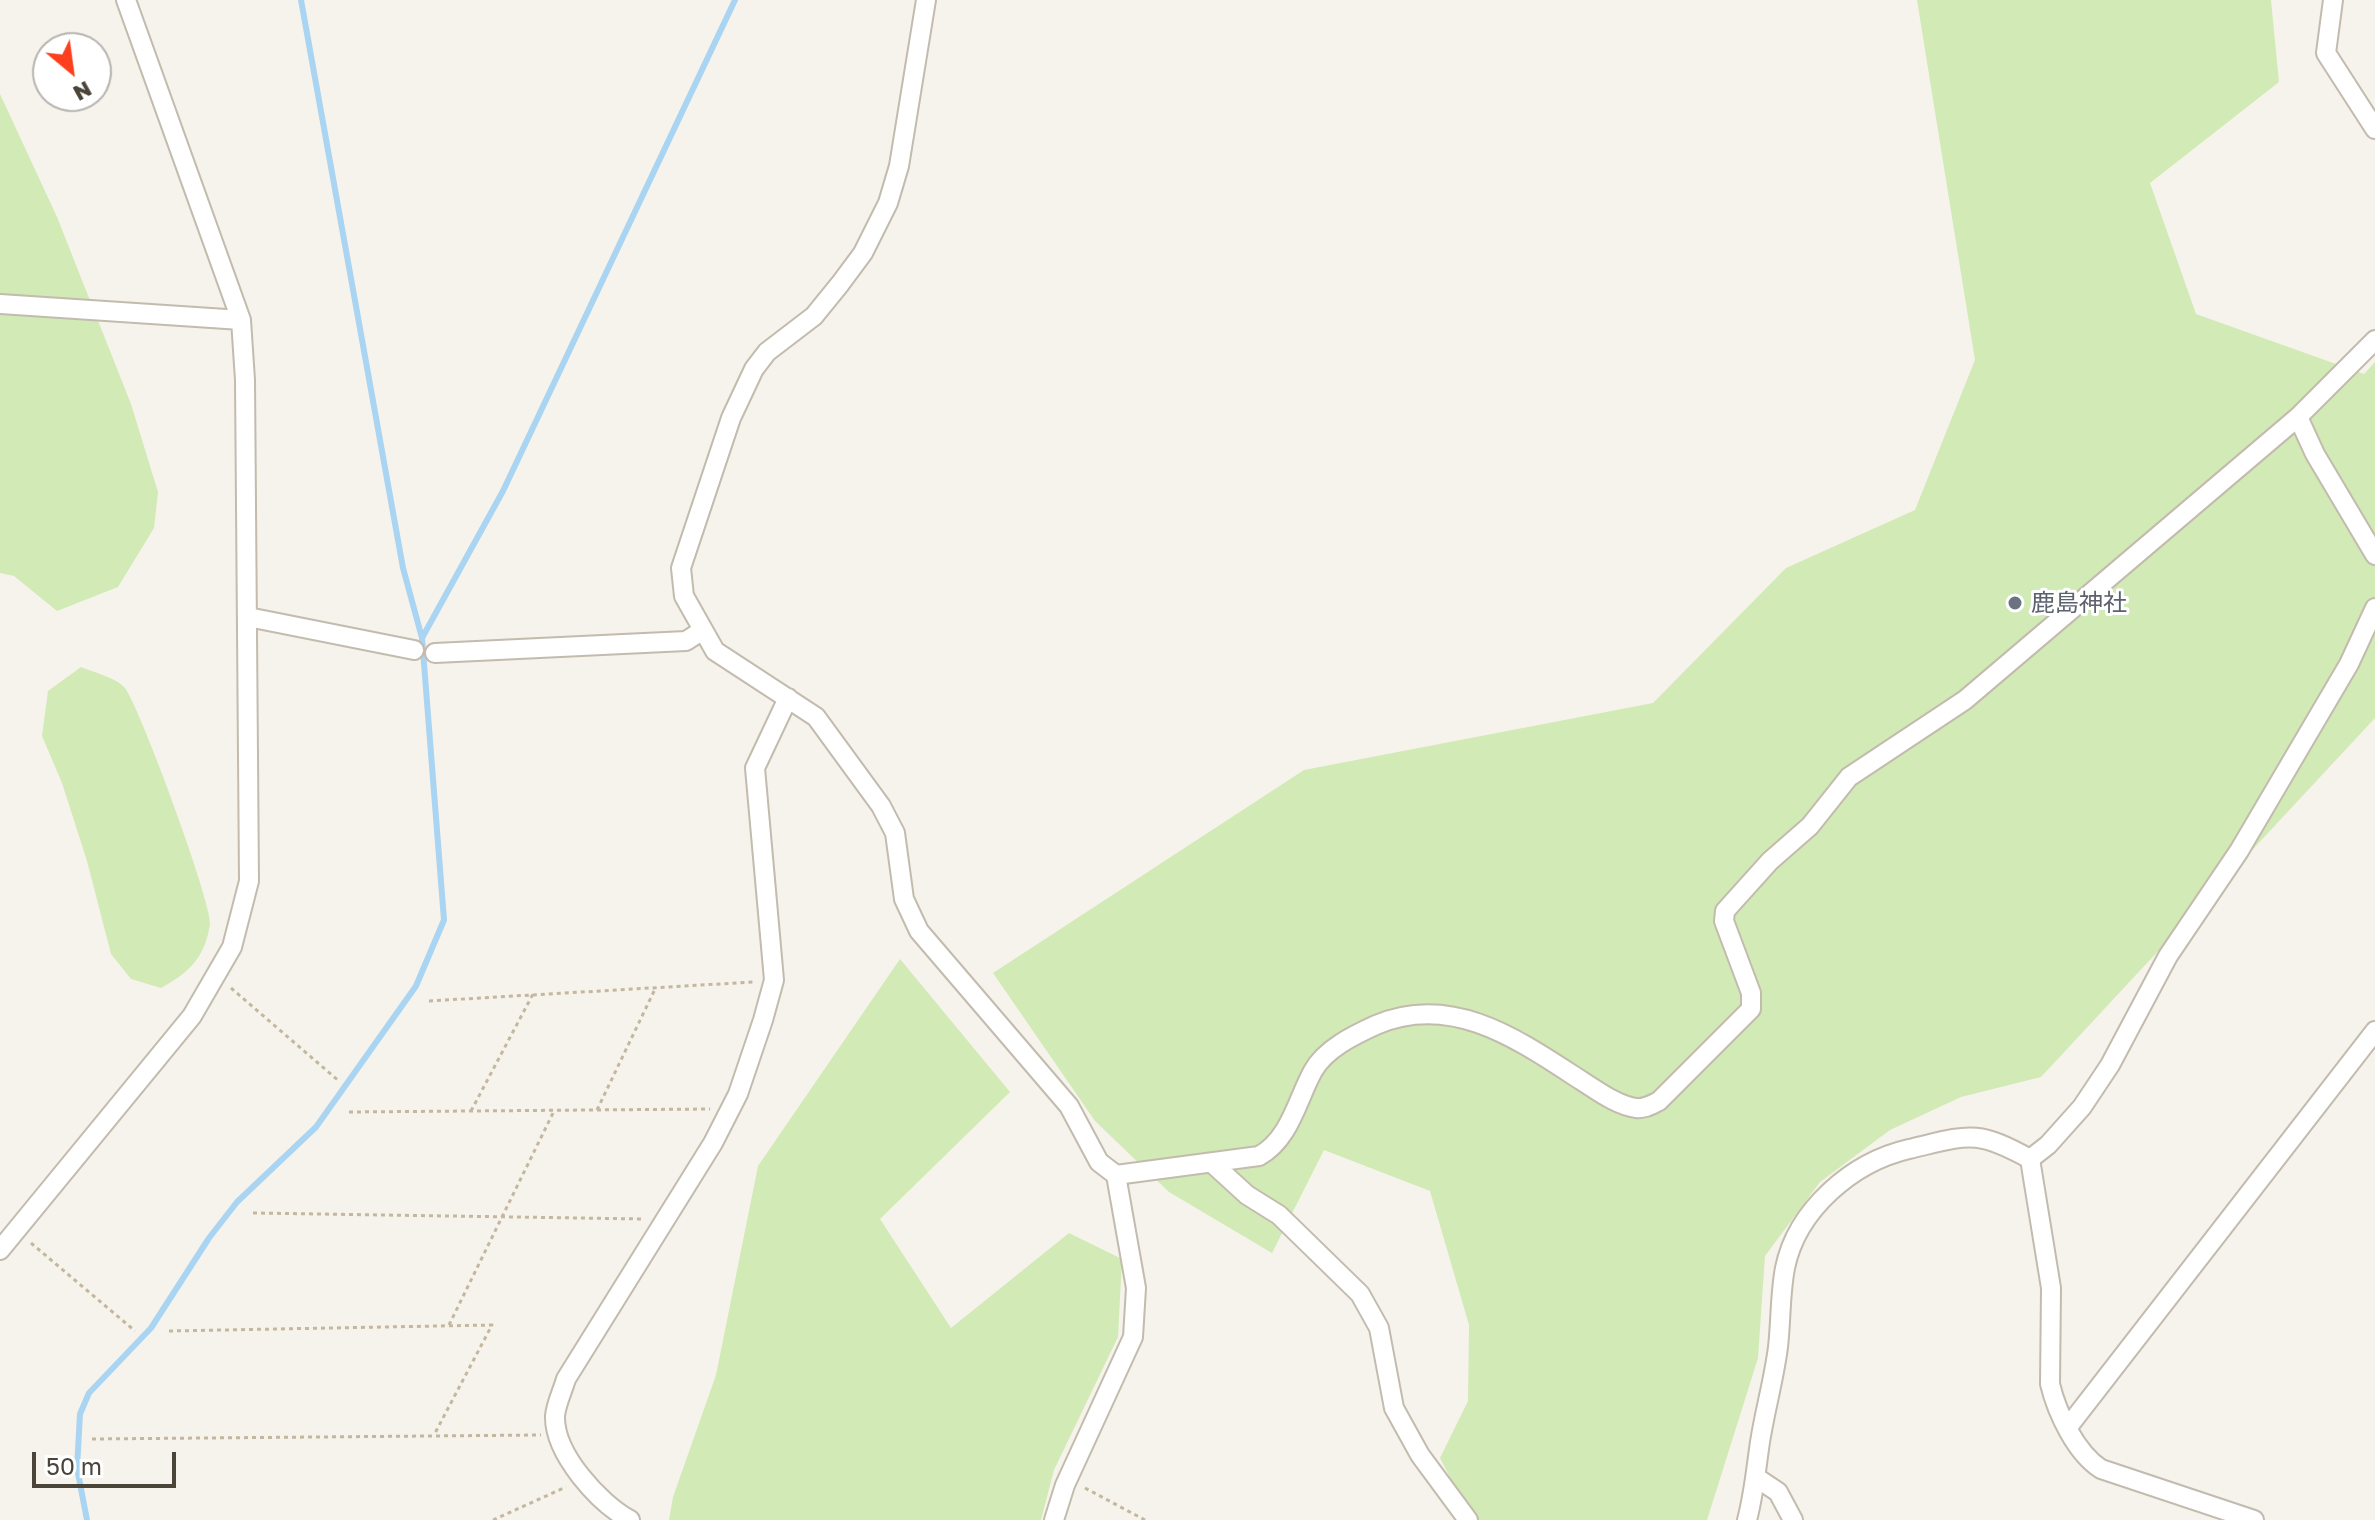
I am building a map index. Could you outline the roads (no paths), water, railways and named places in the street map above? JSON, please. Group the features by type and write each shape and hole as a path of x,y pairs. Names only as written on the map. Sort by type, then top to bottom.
{"street":[{"path":"0,1250 192,1016 232,947 249,881 248,617 241,320 126,0"},
{"path":"926,0 899,166 888,203 863,253 814,316 767,352 754,369 731,418 681,568 684,596 715,651 816,717 888,818 895,833 904,899 919,931 1069,1106 1099,1162 1116,1175 1136,1288 1133,1337 1068,1479 1054,1520"},
{"path":"2333,0 2326,53 2375,129"},
{"path":"0,304 241,320"},
{"path":"1116,1175 1259,1156 1270,1150 1292,1119 1314,1068 1338,1045 1377,1024 1413,1015 1478,1021 1506,1032 1606,1096 1634,1108 1647,1108 1659,1101 1751,1009 1751,993 1724,921 1725,911 1770,861 1810,826 1849,777 1965,700 2298,417 2375,340"},
{"path":"2298,417 2315,454 2375,555"},
{"path":"2030,1159 2048,1145 2082,1107 2110,1065 2168,956 2239,851 2349,664 2375,608"},
{"path":"248,617 414,650"},
{"path":"435,653 686,641 703,630"},
{"path":"630,1520 587,1488 560,1434 555,1417 566,1379 730,1109 774,980 755,768 788,698"},
{"path":"2068,1427 2375,1031"},
{"path":"1747,1520 1757,1478 1778,1346 1786,1264 1800,1227 1867,1161 1953,1138 1993,1139 2030,1159"},
{"path":"2030,1159 2051,1288 2050,1384 2053,1398 2085,1459 2101,1469 2254,1520"},
{"path":"1212,1163 1247,1195 1279,1215 1360,1294 1379,1328 1394,1408 1420,1455 1468,1520"},
{"path":"1757,1478 1778,1492 1793,1520"}],"waterway":[{"path":"87,1520 77,1468 80,1414 89,1393 151,1328 209,1238 237,1202 316,1127 416,986 444,920 422,638 403,568 301,0"},
{"path":"422,638 503,491 735,0"}],"place":[{"name":"鹿島神社","path":"2015,603"}]}
